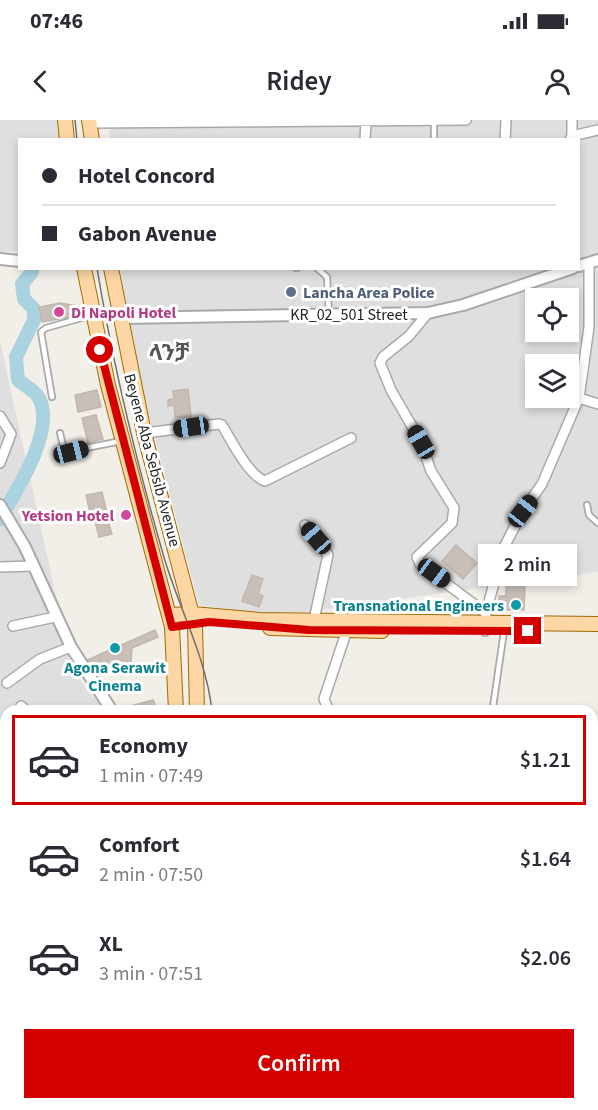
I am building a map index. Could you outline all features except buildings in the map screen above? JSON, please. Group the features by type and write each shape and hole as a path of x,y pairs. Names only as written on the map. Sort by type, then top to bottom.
{"main road":[{"path":"65,120 67,138"},
{"path":"90,122 92,138"},
{"name":"Beyene Aba Sebsib Avenue","path":"111,270 119,318 144,433 194,620 198,705"},
{"name":"Beyene Aba Sebsib Avenue","path":"81,271 171,621 176,705"},
{"path":"159,570 180,565"},
{"path":"171,621 288,619 347,630 485,622 504,631 598,632"},
{"path":"194,620 315,625 485,622 598,624"}],"street":[{"path":"90,122 466,120"},
{"path":"505,138 506,120"},
{"path":"572,120 571,138 598,130"},
{"path":"365,138 366,121"},
{"path":"0,259 18,261"},
{"path":"589,263 589,327 579,398 598,404"},
{"name":"KR_02_501 Street","path":"119,318 428,313 559,271"},
{"path":"428,313 409,336 383,357 380,363 391,390 421,442 431,471 454,508 452,523 417,557 420,564 485,622 502,549 523,511 542,484 575,408"},
{"path":"0,416 11,434 0,463"},
{"path":"144,433 222,425 245,462 260,480 265,481 351,438"},
{"path":"0,506 25,547 55,617 71,647 108,705"},
{"path":"304,525 328,555 315,625"},
{"path":"0,567 33,566"},
{"path":"13,626 55,617"},
{"path":"326,705 324,699 347,630"},
{"path":"7,683 40,659 71,647"}],"lane":[{"path":"428,121 433,138"},
{"path":"319,270 327,277 329,314"},
{"path":"52,397 41,332 46,328 92,315"},
{"path":"60,433 64,450 71,452 124,440"},
{"path":"587,505 589,515 598,523"},
{"path":"493,705 504,631"}],"shaded area":[{"path":"0,120 61,120 64,138 18,138 18,251 0,252"},
{"path":"109,120 598,120 598,572 276,616 199,605 126,329 121,270 580,270 580,138 110,138"},
{"path":"0,341 72,669 100,705 0,705"}],"waterway":[{"path":"0,519 32,460 42,427 43,412 39,398 18,380 16,357 34,320 34,309 24,299 22,284 32,272"}],"tram line":[{"path":"75,120 77,138"},
{"path":"97,270 118,376 144,483 169,574 204,671 211,705"},
{"path":"138,427 161,510"}],"place":[{"name":"Lancha Area Police","path":"291,292"},
{"name":"Di Napoli Hotel","path":"59,312"},
{"name":"Yetsion Hotel","path":"126,515"},
{"name":"Transnational Engineers","path":"516,605"},
{"name":"Agona Serawit Cinema","path":"115,648"}],"district":[{"name":"ላንቻ","path":"169,352"}],"route":[{"path":"100,350 172,627 195,626 209,622 309,630 528,631"}]}
